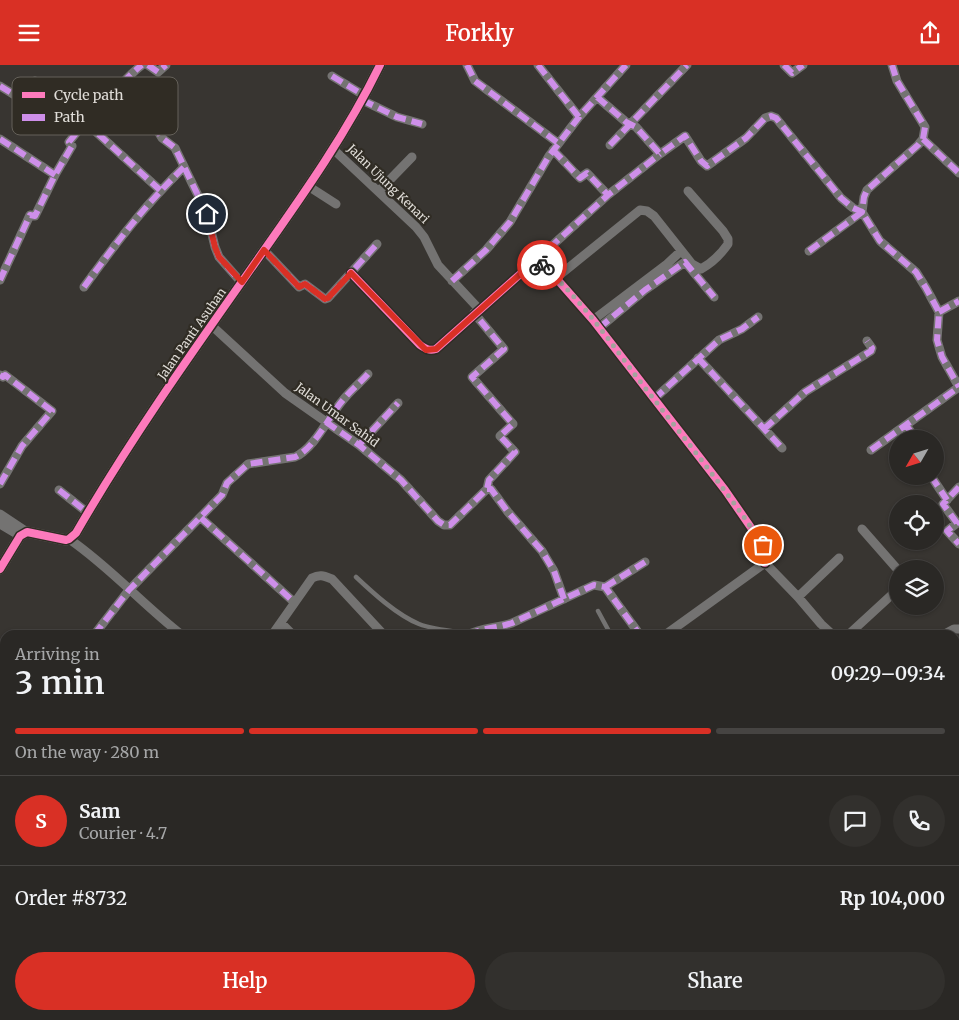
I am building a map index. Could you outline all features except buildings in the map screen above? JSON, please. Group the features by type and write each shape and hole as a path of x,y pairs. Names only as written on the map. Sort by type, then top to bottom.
{"street":[{"path":"127,77 142,65"},
{"path":"148,65 158,72 166,65"},
{"name":"Jalan Panti Asuhan","path":"69,539 76,533 146,419 333,149 364,98 380,65"},
{"path":"467,65 475,81 556,147 580,178 588,173 608,195"},
{"path":"538,65 579,117"},
{"path":"452,281 486,250 510,222 556,147 579,117 626,65"},
{"path":"610,145 687,65"},
{"path":"784,65 792,73 803,65"},
{"path":"809,251 862,213 864,197 867,191 910,154 923,139 925,127 897,81 892,65"},
{"path":"332,76 364,98 397,117 422,124"},
{"path":"0,86 12,93"},
{"path":"597,97 636,127 660,154"},
{"path":"351,273 426,350 436,349 476,311 608,195 685,136 706,166 746,138 765,117 771,116 780,121 841,198 862,213 880,241 916,272 939,312 937,339 942,357 959,387 871,449"},
{"path":"0,280 30,215 35,216 72,146 70,142 77,135"},
{"path":"100,135 160,190"},
{"path":"160,135 175,148 207,214 219,257 242,282"},
{"path":"0,139 55,175"},
{"path":"923,139 959,173"},
{"name":"Jalan Ujung Kenari","path":"333,149 420,232 438,265 504,349 472,377 513,424 500,436 515,452 489,479 487,489"},
{"path":"379,191 412,157"},
{"path":"84,287 125,231 160,190 184,167"},
{"path":"308,186 336,204"},
{"path":"556,278 640,210 647,211 654,216 692,264 701,269 706,266 722,253 728,244 728,239 688,191"},
{"path":"264,250 299,287 305,284 325,299 377,244"},
{"path":"593,320 667,264 681,251"},
{"path":"536,260 556,278 599,327 725,490 763,545 765,563 828,630"},
{"path":"599,327 645,290 685,262 714,297"},
{"path":"939,312 959,301"},
{"path":"654,399 718,340 742,329 758,317"},
{"name":"Jalan Umar Sahid","path":"211,325 285,393 359,445 401,480 438,521 448,525 457,521 487,489"},
{"path":"764,429 805,392 871,351 872,348 867,341"},
{"path":"698,358 782,448"},
{"path":"98,630 129,591 222,495 226,483 248,464 301,455 310,446 343,399 368,374"},
{"path":"0,375 3,377 5,375 52,411 22,446 0,484"},
{"path":"359,445 398,403"},
{"path":"906,425 910,430"},
{"path":"938,485 947,500"},
{"path":"959,487 943,504 957,523 947,531 959,544"},
{"path":"487,489 491,489 542,551 554,571 564,599"},
{"path":"59,490 88,513"},
{"path":"0,514 24,534"},
{"path":"201,518 294,601"},
{"path":"0,524 24,534 69,539 100,561 129,591 176,630"},
{"path":"862,529 889,560"},
{"path":"0,569 24,534"},
{"path":"798,597 839,558"},
{"path":"485,630 512,623 594,585 605,587 645,562"},
{"path":"673,630 765,563"},
{"path":"276,630 294,601 312,578 318,575 332,579 379,630"},
{"path":"605,587 636,630"},
{"path":"853,630 889,597"},
{"path":"281,623 288,630"}],"lane":[{"path":"356,577 379,599 418,624 447,630"},
{"path":"598,611 609,630"}],"marked path":[{"path":"129,77 142,65"},
{"path":"148,65 158,72 166,65"},
{"path":"467,65 475,81 558,143"},
{"path":"538,65 579,117"},
{"path":"452,281 486,250 510,222 549,156 579,117 626,65"},
{"path":"610,145 687,65"},
{"path":"784,65 792,73 803,65"},
{"path":"597,97 626,122 636,127 660,154 685,136 701,161 707,166 746,138 765,118 771,116 776,118 841,198 853,208 862,212 867,190 923,139 925,127 897,81 892,65"},
{"path":"332,76 365,96"},
{"path":"0,86 12,93"},
{"path":"362,100 397,117 422,124"},
{"path":"0,280 30,215 35,216 72,146 69,142 75,135"},
{"path":"99,135 160,190"},
{"path":"160,135 175,148 207,214 219,257 241,282"},
{"path":"0,139 55,175"},
{"path":"923,139 959,173"},
{"path":"553,150 580,178 587,173 608,195"},
{"path":"536,260 608,195 660,154"},
{"path":"84,287 131,225 184,167"},
{"path":"809,251 862,212 880,241 916,272 926,288 939,312 937,340 942,357 959,387"},
{"path":"264,250 299,287 305,284 325,299 377,244"},
{"path":"599,328 645,290 685,262 714,297"},
{"path":"939,312 959,301"},
{"path":"326,422 359,445 401,480 438,521 444,525 450,525 487,489 489,480 515,452 500,436 513,424 472,377 504,349 474,313"},
{"path":"654,399 719,340 742,329 758,317"},
{"path":"764,429 805,392 871,351 872,348 867,341"},
{"path":"698,358 782,448"},
{"path":"98,630 129,590 222,495 227,483 248,464 295,457 302,453 309,447 346,397 368,374"},
{"path":"0,375 3,377 5,375 52,411 22,446 0,484"},
{"path":"871,450 959,387"},
{"path":"359,445 398,403"},
{"path":"906,425 910,430"},
{"path":"937,485 947,500"},
{"path":"959,487 943,504 957,523 947,531 959,544"},
{"path":"487,489 491,489 542,551 554,571 564,599"},
{"path":"59,490 88,513"},
{"path":"201,518 294,602"},
{"path":"605,587 645,562"},
{"path":"483,630 512,623 594,585 605,587 636,630"},
{"path":"327,1020 336,1020"}],"cycle path":[{"path":"0,569 20,536 27,532 66,540 76,533 116,466 159,401 335,146 380,65"},
{"path":"351,273 420,345 431,350 436,349 536,260 556,278 593,320 725,490 763,545 765,563"}],"way so far":[{"path":"542,265 593,320 725,490 763,545"}],"route":[{"path":"207,214 219,257 242,282 264,250 299,287 305,284 325,299 351,273 426,350 436,349 536,260 542,265"}]}
